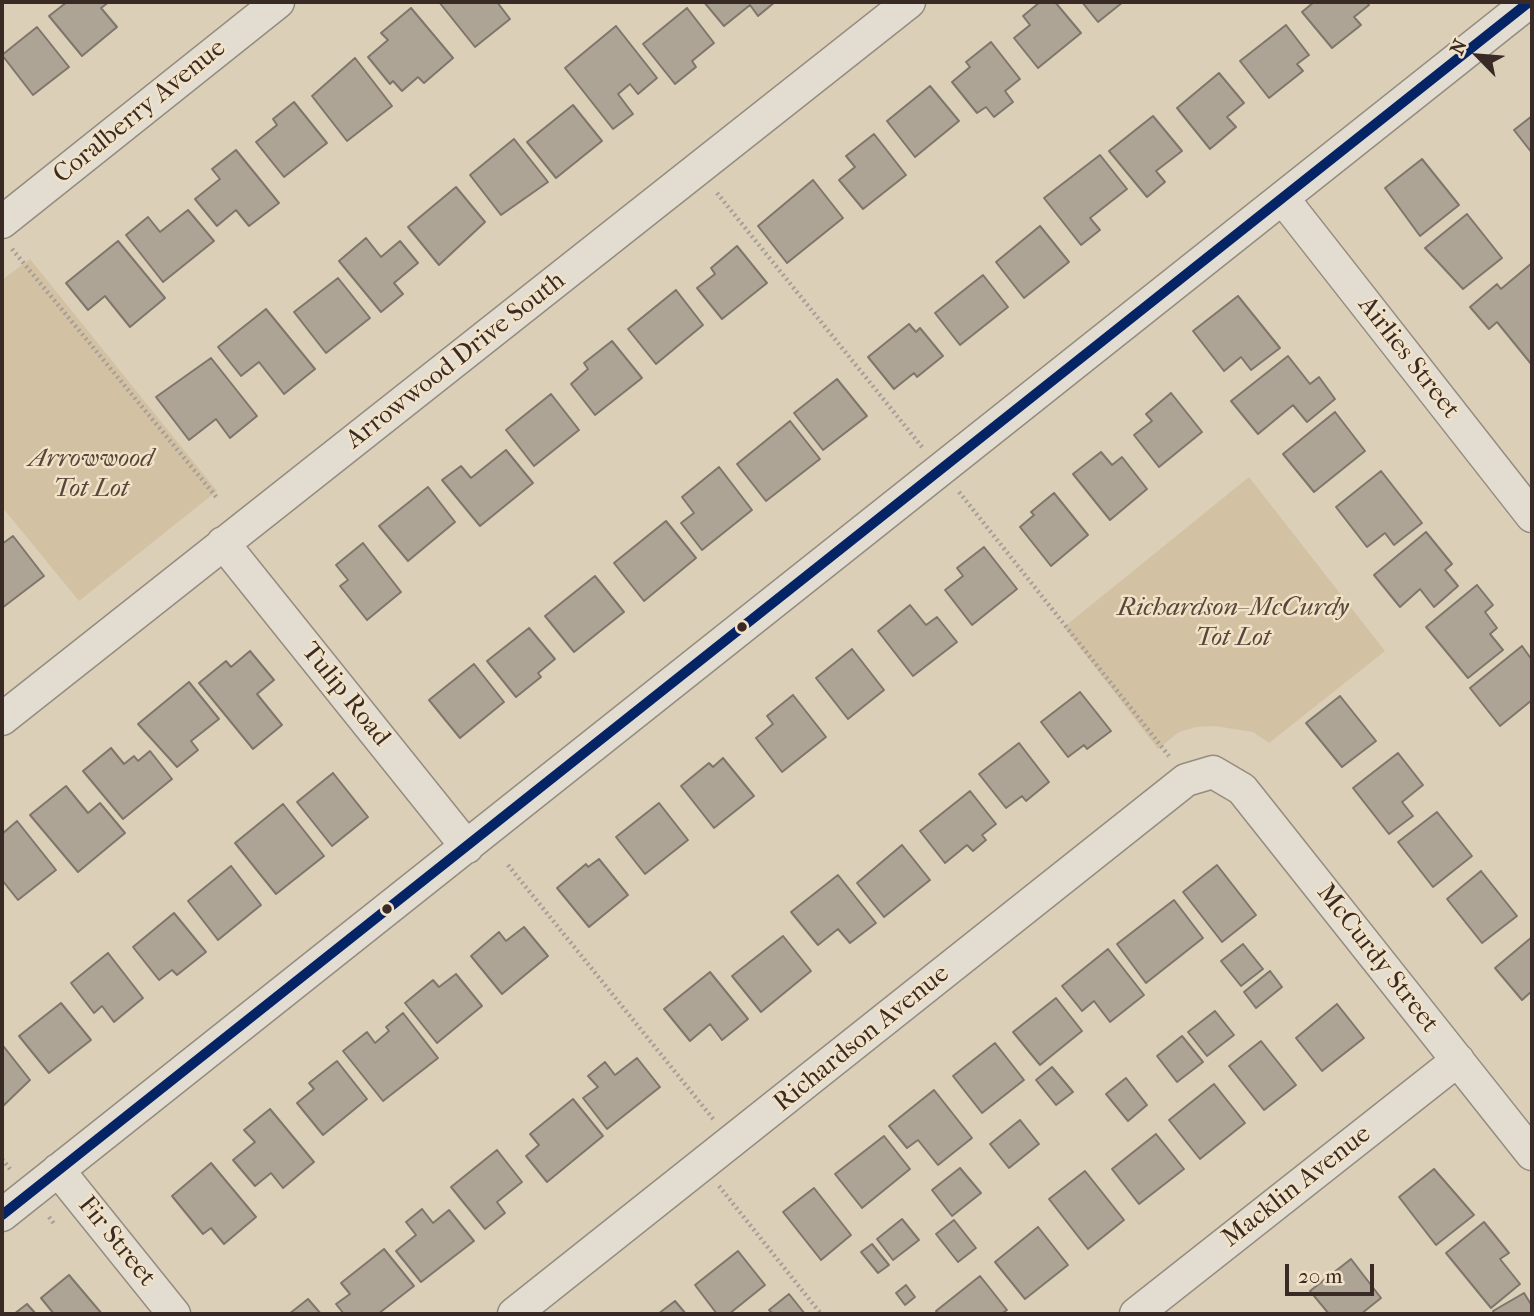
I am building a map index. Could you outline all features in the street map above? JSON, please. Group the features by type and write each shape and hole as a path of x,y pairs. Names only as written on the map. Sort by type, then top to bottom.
{"street":[{"name":"Coralberry Avenue","path":"5,234 278,2"},
{"name":"Arrowwood Drive South","path":"2,719 909,2"},
{"path":"2,1215 928,477 1284,200 1529,2"},
{"name":"Airlies Street","path":"1284,200 1532,516"},
{"name":"Tulip Road","path":"223,543 467,847"},
{"name":"McCurdy Street","path":"1213,772 1242,789 1532,1154"},
{"name":"Richardson Avenue","path":"514,1314 1186,780 1213,772"},
{"name":"Macklin Avenue","path":"1136,1314 1458,1060"},
{"name":"Fir Street","path":"58,1170 174,1314"}],"path":[{"path":"5,234 218,499"},
{"path":"508,864 732,1142"},
{"path":"702,1165 821,1314"}],"green space":[{"name":"Arrowwood Tot Lot","path":"30,259 217,491 79,601 2,507 2,280"},
{"name":"Richardson–McCurdy Tot Lot","path":"1249,477 1385,651 1269,743 1253,732 1215,726 1196,727 1179,732 1158,749 1064,627"}],"building":[{"path":"67,2 109,2 101,8 117,27 82,56 49,16"},
{"path":"439,2 497,2 510,19 475,47"},
{"path":"704,2 775,2 758,16 750,5 724,26"},
{"path":"1040,2 1055,2 1081,33 1038,68 1014,38 1030,25 1023,16"},
{"path":"1082,2 1123,2 1098,22"},
{"path":"1314,2 1367,2 1369,5 1354,17 1361,25 1332,48 1302,12"},
{"path":"411,8 453,58 424,83 418,77 402,91 393,81 390,84 368,57 388,40 381,33"},
{"path":"687,8 714,43 692,61 696,67 675,84 643,44"},
{"path":"1286,25 1309,55 1297,64 1303,71 1269,98 1240,61"},
{"path":"616,26 657,78 638,94 630,84 618,94 633,114 613,129 565,68"},
{"path":"37,27 69,67 33,95 2,55"},
{"path":"991,42 1020,79 1005,91 1013,102 994,117 986,107 977,113 952,82 970,67 966,62"},
{"path":"355,58 392,106 347,141 312,96"},
{"path":"1219,73 1244,103 1227,117 1236,127 1210,149 1177,108"},
{"path":"930,86 959,121 915,157 887,121"},
{"path":"294,102 327,143 284,177 256,142 277,125 273,119"},
{"path":"573,105 602,141 556,178 527,142"},
{"path":"1153,116 1182,151 1156,171 1165,182 1147,197 1109,151"},
{"path":"1532,116 1532,153 1514,130"},
{"path":"874,134 906,175 863,209 839,180 855,167 846,156"},
{"path":"514,139 548,182 501,215 470,175"},
{"path":"236,150 279,203 249,226 236,210 217,226 195,199 220,179 212,169"},
{"path":"1100,155 1127,189 1090,218 1100,230 1081,245 1044,198"},
{"path":"1422,159 1459,205 1420,236 1385,188"},
{"path":"813,180 843,218 787,263 758,226"},
{"path":"456,187 485,222 439,265 408,227"},
{"path":"188,210 214,241 163,282 126,235 148,217 160,232"},
{"path":"1467,214 1502,258 1463,289 1425,248"},
{"path":"1040,226 1069,262 1024,298 996,262"},
{"path":"366,238 381,257 400,241 418,263 394,283 403,294 381,312 339,261"},
{"path":"118,241 165,298 130,327 105,296 88,310 66,283"},
{"path":"737,246 767,283 722,319 697,288 715,274 711,268"},
{"path":"1532,263 1532,365 1497,322 1489,329 1470,307 1497,284 1501,289"},
{"path":"983,275 1008,307 960,345 935,313"},
{"path":"338,278 370,318 326,353 294,312"},
{"path":"676,290 703,325 656,364 628,329"},
{"path":"1238,296 1280,348 1251,370 1241,357 1224,371 1193,331"},
{"path":"266,309 315,369 284,394 259,362 241,376 218,347"},
{"path":"909,324 916,332 920,328 943,356 917,377 914,373 894,389 868,357"},
{"path":"612,341 642,378 595,415 571,384 588,369 584,363"},
{"path":"1288,356 1310,384 1319,377 1335,399 1307,422 1293,405 1258,434 1231,401"},
{"path":"211,358 257,416 230,438 216,419 189,440 156,397"},
{"path":"837,379 867,416 823,450 794,413"},
{"path":"1171,393 1202,432 1159,467 1134,435 1152,421 1146,414"},
{"path":"551,394 579,430 534,466 506,430"},
{"path":"1335,412 1365,451 1314,492 1283,454"},
{"path":"790,421 820,459 766,501 737,464"},
{"path":"506,450 533,483 480,526 442,480 461,466 471,478"},
{"path":"1101,452 1112,465 1122,457 1147,489 1110,520 1073,474"},
{"path":"719,467 752,510 702,550 681,523 694,513 682,497"},
{"path":"1381,471 1422,523 1394,545 1385,533 1367,547 1336,507"},
{"path":"428,487 455,522 408,561 379,526"},
{"path":"1054,493 1088,535 1051,566 1020,527 1034,515 1031,512"},
{"path":"666,521 696,558 644,601 614,563"},
{"path":"1426,532 1452,564 1445,570 1458,586 1434,607 1420,589 1400,607 1374,575"},
{"path":"13,536 44,576 2,608 2,544"},
{"path":"363,543 401,592 367,620 340,586 348,580 336,565"},
{"path":"984,547 1017,589 972,625 945,590 963,576 957,568"},
{"path":"595,576 624,612 574,652 545,616"},
{"path":"1477,585 1493,605 1485,612 1497,628 1490,634 1503,650 1468,678 1426,627"},
{"path":"910,605 926,625 937,617 957,642 913,676 878,631"},
{"path":"529,628 555,659 538,673 541,677 516,697 487,661"},
{"path":"1522,646 1532,660 1532,700 1500,726 1470,688"},
{"path":"852,649 884,690 848,719 816,678"},
{"path":"250,651 274,680 257,694 282,725 253,749 199,683 226,661 231,667"},
{"path":"474,664 504,702 460,738 429,700"},
{"path":"189,682 219,719 191,741 198,750 177,767 138,724"},
{"path":"1080,692 1111,731 1087,749 1084,745 1068,757 1041,722"},
{"path":"793,695 826,737 782,772 756,738 773,724 767,716"},
{"path":"1340,696 1376,741 1342,767 1306,723"},
{"path":"1019,743 1049,782 1026,801 1022,796 1006,808 979,774"},
{"path":"111,748 124,764 134,756 138,761 150,751 172,779 123,819 83,771"},
{"path":"1398,753 1423,785 1402,802 1413,816 1389,834 1353,788"},
{"path":"723,758 754,796 714,828 681,786 709,763 713,767"},
{"path":"333,773 368,817 332,846 297,802"},
{"path":"66,786 88,813 100,803 125,833 78,872 30,815"},
{"path":"970,791 996,824 982,835 986,840 973,851 967,845 945,863 920,831"},
{"path":"659,803 688,840 645,874 616,837"},
{"path":"283,804 324,856 276,894 235,843"},
{"path":"1437,812 1472,856 1433,887 1398,842"},
{"path":"17,821 56,870 18,900 2,880 2,834"},
{"path":"902,845 930,880 884,917 857,883"},
{"path":"599,859 628,895 589,927 557,888 586,864 588,867"},
{"path":"1217,865 1256,915 1222,942 1183,892"},
{"path":"231,866 261,905 218,940 188,901"},
{"path":"1481,871 1517,916 1482,943 1447,899"},
{"path":"838,875 876,923 850,943 838,929 818,945 791,912"},
{"path":"1174,900 1203,938 1146,983 1117,944"},
{"path":"174,913 206,952 177,975 172,970 159,980 133,947"},
{"path":"524,927 548,956 502,994 471,956 499,932 506,941"},
{"path":"783,936 811,971 761,1012 732,976"},
{"path":"1532,937 1532,991 1522,1000 1495,968"},
{"path":"1243,944 1263,969 1241,986 1221,961"},
{"path":"1108,949 1144,995 1110,1022 1094,1001 1082,1011 1062,986"},
{"path":"108,953 143,998 114,1022 102,1006 94,1013 71,983"},
{"path":"1270,971 1282,987 1256,1008 1244,992"},
{"path":"710,972 748,1019 722,1040 710,1024 690,1041 664,1009"},
{"path":"456,974 482,1006 437,1043 405,1003 433,980 439,987"},
{"path":"1056,998 1082,1031 1040,1065 1013,1032"},
{"path":"61,1003 91,1040 49,1073 19,1036"},
{"path":"1337,1004 1364,1038 1322,1071 1296,1038"},
{"path":"1215,1011 1234,1035 1207,1056 1188,1032"},
{"path":"403,1013 438,1058 383,1101 343,1051 367,1032 375,1043 389,1031 386,1027"},
{"path":"1182,1036 1203,1062 1177,1082 1157,1056"},
{"path":"1261,1041 1296,1085 1264,1110 1229,1066"},
{"path":"995,1043 1024,1080 982,1113 953,1076"},
{"path":"4,1047 30,1080 2,1107 2,1049"},
{"path":"637,1058 660,1087 607,1129 583,1098 598,1087 588,1076 605,1062 615,1075"},
{"path":"337,1061 367,1099 323,1135 297,1103 314,1089 309,1083"},
{"path":"1052,1067 1073,1092 1056,1105 1036,1080"},
{"path":"1126,1078 1147,1105 1128,1121 1106,1094"},
{"path":"1214,1084 1245,1123 1200,1159 1169,1120"},
{"path":"934,1090 972,1138 938,1165 918,1140 907,1148 889,1126"},
{"path":"573,1099 603,1136 547,1182 526,1156 539,1145 530,1134"},
{"path":"270,1109 314,1162 283,1188 271,1173 255,1186 233,1160 255,1142 244,1130"},
{"path":"1020,1120 1039,1144 1009,1168 990,1144"},
{"path":"1156,1134 1184,1169 1139,1204 1112,1169"},
{"path":"884,1136 910,1169 862,1208 835,1174"},
{"path":"497,1150 522,1182 497,1202 505,1213 485,1229 451,1187"},
{"path":"211,1163 256,1217 224,1244 211,1228 203,1234 172,1196"},
{"path":"960,1168 981,1193 952,1216 932,1190"},
{"path":"1434,1169 1474,1215 1436,1245 1399,1197"},
{"path":"1085,1171 1124,1220 1088,1249 1049,1199"},
{"path":"814,1188 851,1235 821,1260 783,1212"},
{"path":"422,1209 433,1223 449,1210 474,1241 421,1282 396,1251 416,1235 406,1222"},
{"path":"902,1219 919,1240 893,1260 877,1239"},
{"path":"954,1220 976,1248 958,1262 936,1234"},
{"path":"1484,1222 1509,1253 1500,1259 1520,1284 1491,1308 1446,1253"},
{"path":"1038,1227 1068,1265 1025,1299 995,1262"},
{"path":"872,1244 889,1265 878,1273 861,1252"},
{"path":"384,1249 414,1286 378,1314 344,1314 336,1304 350,1294 341,1283"},
{"path":"738,1251 765,1285 729,1314 717,1314 695,1285"},
{"path":"1351,1259 1381,1298 1361,1314 1329,1314 1310,1291"},
{"path":"69,1275 102,1314 54,1314 41,1298"},
{"path":"980,1276 1007,1310 1001,1314 939,1314 936,1311"},
{"path":"906,1285 915,1297 905,1305 896,1293"},
{"path":"1524,1293 1532,1306 1532,1314 1495,1314 1493,1311"},
{"path":"789,1294 805,1314 773,1314 769,1310"},
{"path":"308,1299 321,1314 289,1314"},
{"path":"675,1301 686,1314 658,1314"},
{"path":"27,1304 36,1314 14,1314"}],"transit line":[{"path":"2,1215 1529,2"}]}
